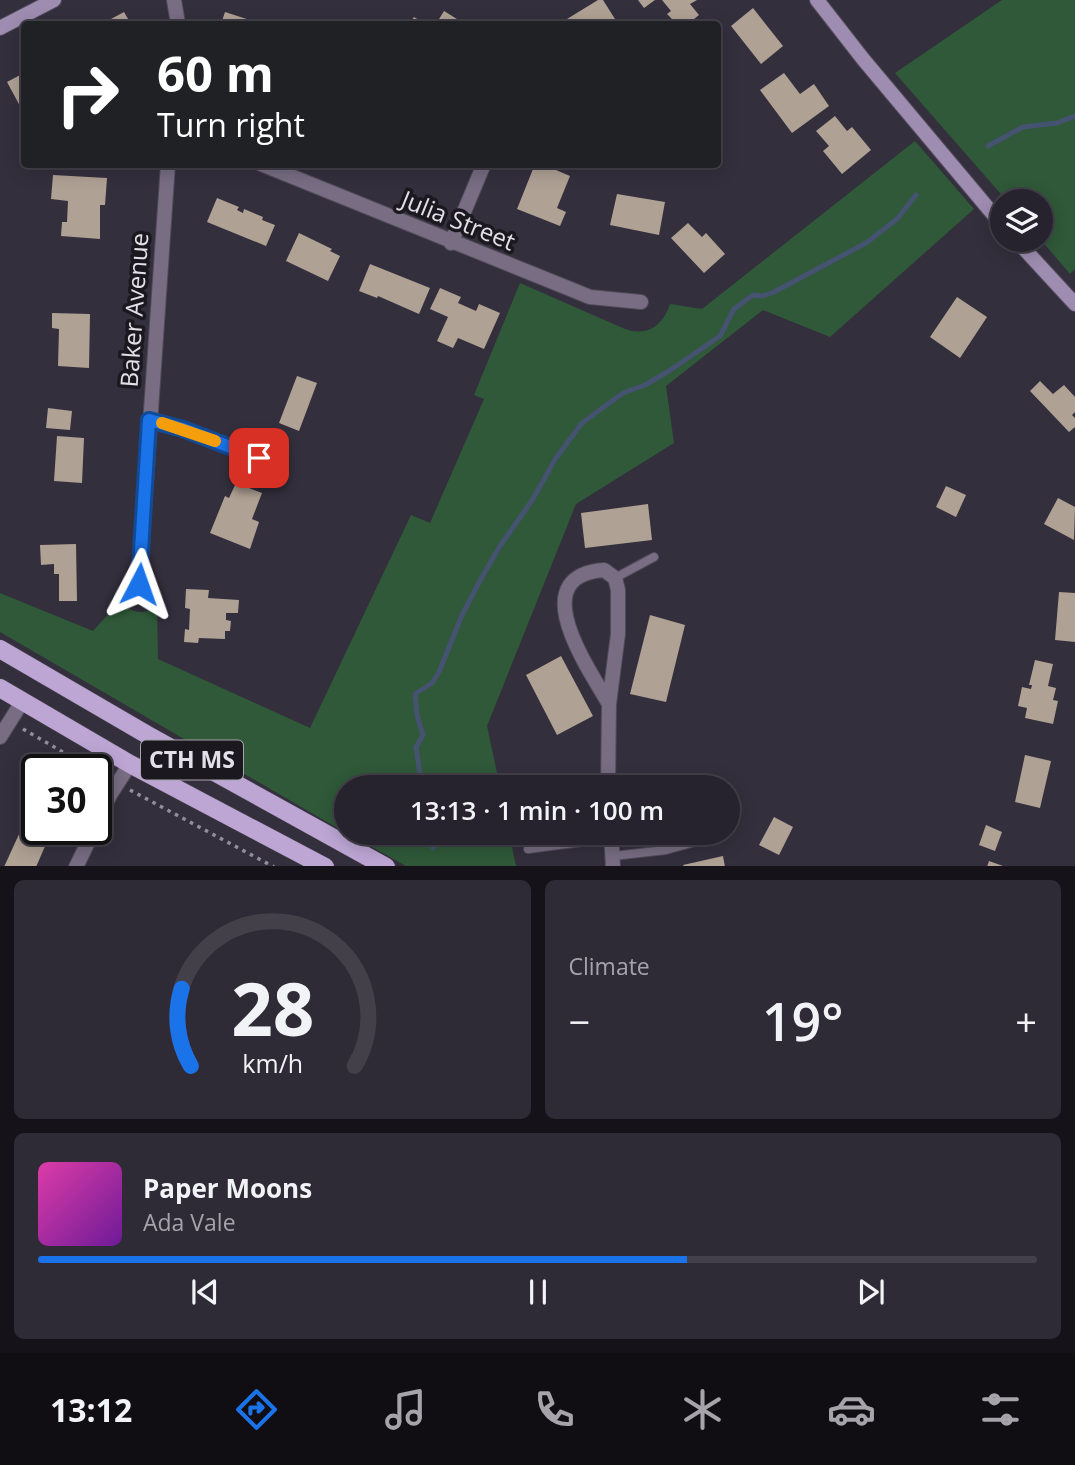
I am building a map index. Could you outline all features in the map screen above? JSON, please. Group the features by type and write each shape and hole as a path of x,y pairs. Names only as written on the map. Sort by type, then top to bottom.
{"main road":[{"name":"CTH MS","path":"0,649 31,669 386,866"},
{"path":"0,657 31,669"},
{"name":"CTH MS","path":"0,688 130,764 325,866"}],"street":[{"path":"0,29 54,0"},
{"path":"174,0 178,21"},
{"path":"817,0 990,210"},
{"name":"Baker Avenue","path":"139,584 168,168"},
{"name":"Julia Street","path":"271,168 590,297 641,302"},
{"path":"451,243 482,168"},
{"path":"1027,252 1075,304"},
{"path":"608,704 577,647 563,610 565,595 572,584 593,571 604,570 615,578 618,590 618,634 608,704 608,775"},
{"path":"0,737 22,702"},
{"path":"112,793 130,764"},
{"path":"76,866 86,845"}],"lane":[{"path":"149,420 183,429 284,467"},
{"path":"615,578 653,558"},
{"path":"528,849 554,845"},
{"path":"613,861 686,845"}],"path":[{"path":"9,720 66,754"},
{"path":"112,780 274,866"}],"green space":[{"path":"1002,0 1075,0 1075,269 1070,274 1051,252 1053,189 996,189 895,73"},
{"path":"915,141 974,209 830,337 763,310 666,386 674,443 576,504 487,726 497,775 334,775 334,826 0,632 0,593 93,631 120,601 137,612 157,608 158,659 310,728 411,515 430,523 484,399 474,395 520,283 633,331 648,330 659,323 670,304 702,309"},
{"path":"368,845 512,845 516,866 406,866"}],"building":[{"path":"598,0 603,0 615,19 568,21 567,19"},
{"path":"638,0 655,0 644,8"},
{"path":"662,0 697,0 690,4 699,15 692,21 674,21 667,14 671,11"},
{"path":"753,8 783,46 761,64 731,26"},
{"path":"444,11 460,21 438,21"},
{"path":"124,12 129,21 112,21"},
{"path":"225,12 253,21 222,21"},
{"path":"784,73 800,94 814,84 829,106 792,133 760,90"},
{"path":"21,75 21,106 20,106 7,82"},
{"path":"835,116 847,131 852,127 871,150 842,174 823,151 829,146 816,131"},
{"path":"533,168 551,168 570,176 557,208 566,212 560,226 517,209"},
{"path":"53,175 107,178 105,205 100,205 100,239 61,236 62,222 67,222 68,201 51,199"},
{"path":"617,194 665,202 659,235 610,225"},
{"path":"217,198 239,207 237,210 243,213 244,209 275,225 266,246 207,222"},
{"path":"688,223 702,237 706,233 725,254 704,273 671,238"},
{"path":"299,233 332,249 330,251 340,256 328,281 286,261"},
{"path":"370,264 430,288 419,314 378,296 377,298 359,291"},
{"path":"440,288 461,297 458,303 476,311 479,304 500,313 484,349 458,338 453,348 437,341 448,317 430,309"},
{"path":"957,297 987,317 960,358 930,337"},
{"path":"52,313 90,314 89,368 58,366 59,329 52,328"},
{"path":"297,376 317,383 299,431 279,423"},
{"path":"1040,381 1053,394 1064,385 1075,397 1075,412 1072,415 1075,418 1075,427 1069,432 1030,391"},
{"path":"48,408 72,411 70,430 46,428"},
{"path":"57,436 84,438 82,483 54,481"},
{"path":"236,483 262,493 252,519 259,522 250,549 210,533 225,496 229,498"},
{"path":"946,486 966,495 956,517 936,507"},
{"path":"1058,498 1075,507 1074,540 1044,524"},
{"path":"648,504 652,540 585,548 581,513"},
{"path":"76,544 77,601 59,601 59,574 54,574 54,564 41,565 40,545"},
{"path":"186,589 209,590 208,598 239,600 238,613 226,613 226,620 231,621 230,631 225,631 225,639 199,638 198,643 184,642 185,629 189,630 190,609 185,608"},
{"path":"1059,592 1075,593 1075,642 1055,640"},
{"path":"650,615 685,625 666,702 630,694"},
{"path":"561,656 593,716 557,735 526,675"},
{"path":"1035,660 1053,664 1048,686 1056,688 1053,700 1058,701 1053,724 1025,718 1027,708 1018,706 1022,687 1031,689 1032,685 1029,685"},
{"path":"1025,755 1051,761 1040,808 1015,802"},
{"path":"774,817 793,827 779,855 759,845"},
{"path":"986,825 1002,832 995,851 979,845"},
{"path":"20,832 21,845 46,845 36,866 4,866"},
{"path":"723,856 725,866 684,866"},
{"path":"989,861 1003,866 987,866"}],"waterway":[{"path":"988,146 1023,127 1057,123 1075,116"},
{"path":"420,775 416,747 423,735 415,694 432,683 439,672 462,615 482,577 556,458 582,423 623,393 645,385 669,371 720,336 734,309 753,295 763,296 774,292 866,243 897,219 916,195"}],"slow traffic":[{"path":"162,423 215,441"}],"route":[{"path":"139,584 149,420 183,429 259,458"}]}
